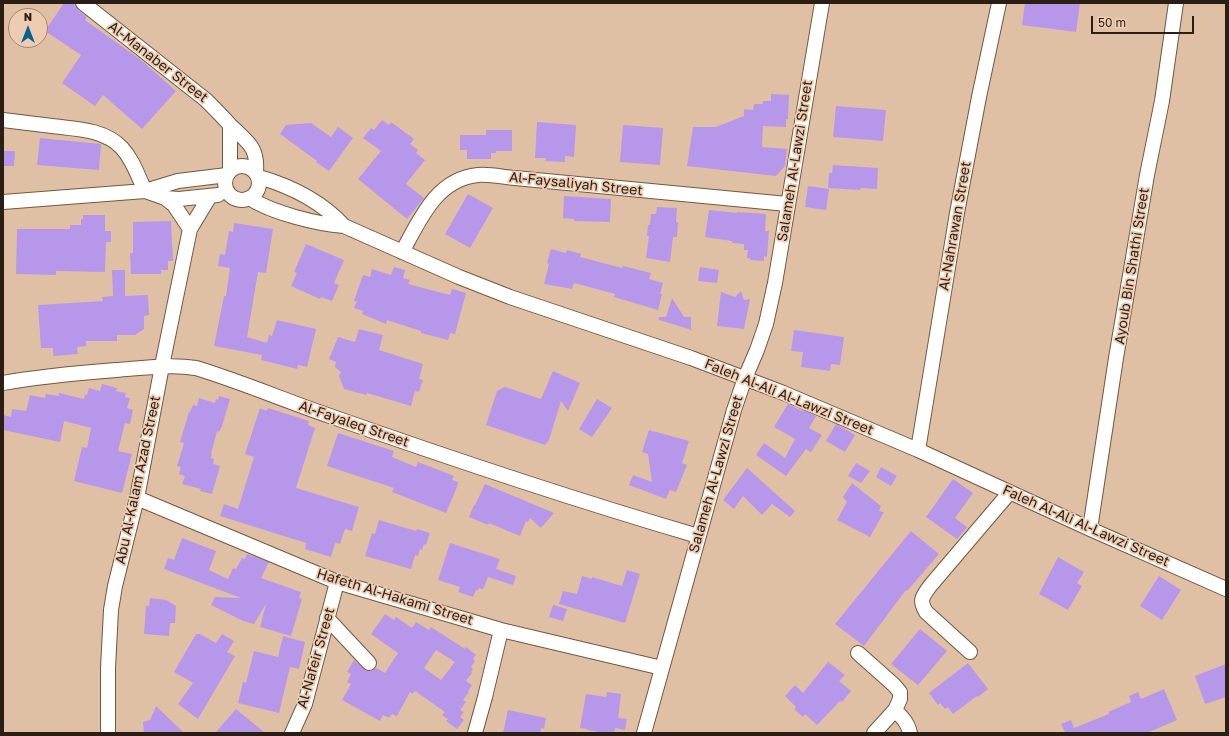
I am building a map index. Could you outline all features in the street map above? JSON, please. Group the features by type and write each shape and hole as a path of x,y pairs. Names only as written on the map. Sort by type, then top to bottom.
{"street":[{"name":"Al-Manaber Street","path":"83,3 206,100 230,125 246,138 256,157 258,175"},
{"name":"Salameh Al-Lawzi Street","path":"644,733 722,452 745,378 758,350 766,324 775,283 787,204 822,3"},
{"name":"Al-Nahrawan Street","path":"918,450 957,213 998,3"},
{"name":"Ayoub Bin Shathi Street","path":"1090,529 1116,358 1147,175 1162,101 1176,3"},
{"path":"3,120 83,129 110,139 121,147 130,159 145,191 165,198 174,205 190,229"},
{"path":"3,202 145,191 178,182 229,173 235,167 242,165 248,166 258,175 258,189 255,195 249,198 243,200 237,199 229,193 225,186 229,173 230,125"},
{"name":"Faleh Al-Ali Al-Lawzi Street","path":"258,175 277,182 332,213 344,226"},
{"name":"Al-Faysaliyah Street","path":"402,252 429,205 437,196 451,184 479,175 787,204"},
{"path":"165,198 210,196 229,193"},
{"name":"Abu Al-Kalam Azad Street","path":"108,733 108,668 111,610 115,586 137,498 190,229 210,196"},
{"name":"Faleh Al-Ali Al-Lawzi Street","path":"249,198 259,204 306,220 325,225 344,226 459,277 510,297 590,323 781,392 918,450 1090,529 1226,589"},
{"name":"Al-Fayaleq Street","path":"3,383 36,377 162,366 184,366 208,372 446,456 635,518 698,536"},
{"path":"970,652 926,612 922,605 922,597 1010,492"},
{"name":"Hafeth Al-Hakami Street","path":"137,498 337,582 501,630 662,668"},
{"name":"Al-Nafeir Street","path":"292,733 305,704 337,582"},
{"path":"327,618 369,663"},
{"path":"475,733 501,630"},
{"path":"858,653 900,692 900,699 895,710 874,733"},
{"path":"895,710 905,720 910,733"}],"building":[{"path":"64,3 72,3 87,17 85,20 141,60 176,91 142,129 103,95 95,106 62,83 81,55 48,33 48,27"},
{"path":"1025,3 1080,3 1076,32 1022,25"},
{"path":"771,94 789,95 788,119 786,119 786,127 763,126 762,147 787,149 785,166 776,176 687,166 693,127 716,127 744,116 744,109 753,110 754,104 763,104 763,101 771,101"},
{"path":"836,106 886,110 883,141 833,137"},
{"path":"382,120 389,125 391,122 414,139 410,144 418,150 416,153 425,160 406,184 424,198 407,219 358,179 381,151 363,138 371,128 374,130"},
{"path":"537,122 576,125 574,157 565,156 565,162 545,161 546,158 535,158"},
{"path":"311,123 331,137 338,127 353,138 329,171 280,134 286,125"},
{"path":"623,125 663,128 660,165 620,162"},
{"path":"486,130 512,130 512,151 496,151 496,153 491,153 491,159 467,159 467,150 460,150 460,135 486,135"},
{"path":"40,138 101,144 99,170 37,165"},
{"path":"3,151 15,151 14,166 3,166"},
{"path":"833,165 878,168 877,189 861,188 860,190 828,188 829,173 832,173"},
{"path":"808,186 829,189 826,210 805,207"},
{"path":"468,194 493,208 470,248 445,234"},
{"path":"564,196 611,199 610,222 574,221 574,219 563,218"},
{"path":"657,207 677,208 677,237 673,237 670,262 646,258 649,236 647,236 648,225 650,225 651,214 656,214"},
{"path":"709,210 766,214 765,231 769,231 767,257 764,256 764,261 750,260 750,258 747,258 748,250 744,250 744,244 705,237"},
{"path":"83,215 105,215 105,231 111,231 111,242 106,242 105,272 56,271 56,275 16,274 17,229 70,229 70,225 81,225"},
{"path":"171,221 173,261 168,261 168,270 161,270 161,274 131,274 130,253 133,253 133,222"},
{"path":"234,223 273,229 266,273 258,272 247,337 267,343 269,335 272,336 277,320 316,329 307,367 298,365 297,369 261,360 262,355 214,346 224,296 226,296 230,268 218,266 220,254 225,255 229,231 233,232"},
{"path":"306,244 344,260 334,283 339,285 332,301 321,297 320,299 291,286 297,273 294,272"},
{"path":"551,249 566,253 567,250 581,254 580,257 622,268 623,266 651,273 649,279 663,283 658,310 614,297 615,294 574,283 572,289 544,284"},
{"path":"394,267 405,270 403,278 410,280 408,284 450,295 452,289 466,293 455,334 450,333 448,340 421,333 421,331 387,320 386,324 362,314 363,311 354,308 357,301 354,301 363,275 370,277 372,269 391,275"},
{"path":"700,267 719,270 717,283 698,281"},
{"path":"112,270 125,270 125,296 148,295 149,315 144,316 144,329 135,335 117,335 117,341 86,341 86,346 77,347 78,354 53,356 53,348 41,348 38,305 103,301 102,297 113,296"},
{"path":"741,291 744,300 750,299 744,329 717,326 721,292 735,297"},
{"path":"672,298 684,317 691,317 692,330 659,320 659,317 666,317"},
{"path":"359,329 383,335 379,350 423,364 419,379 423,380 419,392 415,391 411,406 367,393 366,395 344,389 339,376 341,372 335,367 336,362 329,359 338,337 355,342"},
{"path":"794,330 844,337 840,365 831,364 830,371 801,367 803,352 791,351"},
{"path":"553,371 580,383 568,411 561,401 549,440 545,445 486,425 497,391 505,387 541,399"},
{"path":"102,384 117,388 116,391 126,393 125,397 130,398 127,408 133,410 130,424 125,423 118,451 132,454 122,493 74,481 82,447 87,448 91,428 64,421 60,442 3,430 3,415 11,417 12,409 26,411 30,395 45,398 46,394 59,396 59,393 84,399 89,388 100,391"},
{"path":"219,396 230,399 222,426 219,432 217,431 211,454 211,458 214,459 213,464 220,466 212,494 200,491 201,489 182,484 185,476 179,474 181,467 177,466 184,443 180,442 189,412 193,405 197,406 199,398 215,403"},
{"path":"597,399 612,408 592,437 579,429"},
{"path":"788,404 816,416 809,428 822,435 811,452 806,449 786,476 756,455 764,443 785,458 795,439 774,427"},
{"path":"260,408 267,411 268,408 309,421 308,425 315,428 296,488 359,507 352,531 345,529 340,544 335,543 331,557 305,549 306,543 220,516 224,504 238,509 254,457 245,454"},
{"path":"836,424 855,435 845,452 826,441"},
{"path":"649,430 689,441 682,463 687,465 676,492 670,490 666,499 629,485 633,475 652,482 648,454 642,452"},
{"path":"338,433 394,451 392,457 416,467 418,462 454,476 452,480 458,482 457,487 446,513 392,492 394,488 327,466"},
{"path":"856,463 870,471 861,483 848,476"},
{"path":"881,467 897,476 891,486 876,477"},
{"path":"747,468 795,511 790,517 772,504 762,515 743,496 734,509 723,500"},
{"path":"953,479 973,493 955,518 967,527 957,539 926,517"},
{"path":"852,483 881,506 879,511 884,512 870,537 837,520 847,502 843,497"},
{"path":"485,484 554,513 541,528 530,518 528,522 526,521 520,536 489,523 488,525 469,517"},
{"path":"379,520 416,531 417,529 430,533 426,545 424,544 422,550 420,549 418,556 415,555 411,569 365,556 372,533 375,534"},
{"path":"911,531 939,554 907,591 906,590 864,646 835,624"},
{"path":"182,538 216,551 209,570 228,579 233,568 236,569 242,558 245,559 247,554 269,562 261,578 301,592 299,598 302,599 291,636 260,627 266,604 254,624 243,621 211,605 215,597 241,598 164,569 168,558 174,560"},
{"path":"450,543 500,559 496,569 516,576 513,585 488,577 483,589 479,588 476,590 473,597 458,592 460,587 438,580"},
{"path":"1058,557 1084,572 1077,583 1082,586 1068,610 1039,594"},
{"path":"627,570 640,574 625,623 559,604 563,591 577,594 582,576 592,579 592,577 622,586"},
{"path":"1159,576 1181,590 1162,620 1140,606"},
{"path":"150,598 166,600 176,606 175,623 170,623 169,636 144,634 146,606 149,606"},
{"path":"553,605 567,609 563,621 549,617"},
{"path":"385,614 394,620 396,617 412,628 416,622 429,630 431,627 465,649 466,647 476,655 473,659 475,661 471,667 473,669 471,672 472,673 466,681 472,685 463,700 466,702 460,710 464,712 460,717 464,720 457,729 446,721 448,719 442,715 445,712 415,691 412,694 410,692 397,716 392,714 389,718 383,715 380,721 342,700 351,684 347,682 351,674 347,672 354,660 366,671 371,671 376,668 385,673 398,653 371,634","holes":["436,650 455,662 441,680 424,668"]},
{"path":"920,629 947,651 918,685 891,664"},
{"path":"196,634 200,634 216,643 222,634 234,641 227,652 235,656 198,719 178,704 193,683 174,672"},
{"path":"283,636 305,642 299,669 290,667 279,713 238,703 243,682 246,683 254,651 278,657"},
{"path":"828,662 845,675 839,681 851,691 842,702 840,701 817,725 805,714 803,717 794,709 796,707 785,696 795,685 803,693"},
{"path":"968,663 988,689 953,714 948,707 945,709 940,703 938,705 929,693"},
{"path":"1226,664 1226,697 1205,704 1195,676"},
{"path":"1164,689 1177,720 1147,733 1062,733 1065,732 1061,724 1071,720 1074,728 1109,714 1108,712 1131,702 1129,696 1138,692 1141,699"},
{"path":"607,692 621,694 618,718 627,719 625,730 615,728 614,733 598,733 580,728 586,694 606,697"},
{"path":"156,706 184,733 144,733 143,722 150,720"},
{"path":"236,709 265,733 215,733"},
{"path":"508,710 546,718 544,729 541,728 540,733 503,733"}]}
